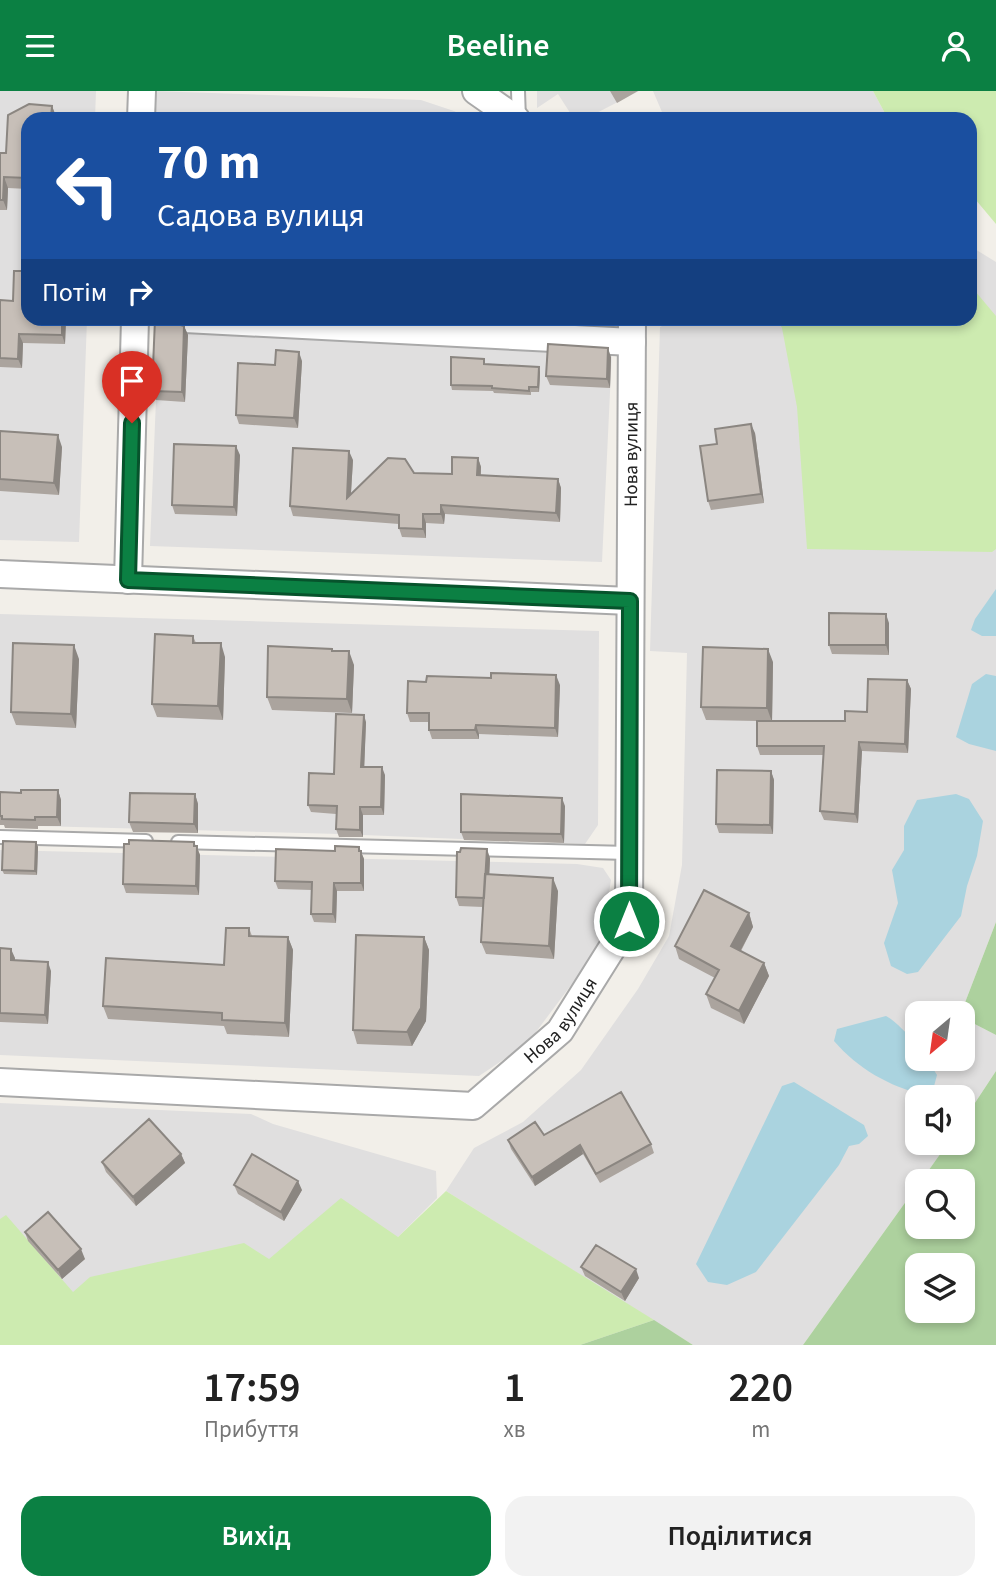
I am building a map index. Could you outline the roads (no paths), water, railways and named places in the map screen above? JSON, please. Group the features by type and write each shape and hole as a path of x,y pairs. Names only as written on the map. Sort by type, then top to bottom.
{"street":[{"path":"141,112 142,91"},
{"path":"476,91 507,112"},
{"path":"128,580 135,326"},
{"path":"469,326 632,330"},
{"name":"Нова вулиця","path":"0,1082 473,1106 560,1031 629,921 632,330"},
{"path":"0,574 630,601"}],"lane":[{"path":"517,112 518,91"},
{"path":"0,837 154,841"},
{"path":"168,841 629,853"}],"water":[{"path":"996,589 996,636 982,636 971,630 975,619"},
{"path":"986,674 996,676 996,751 969,744 956,737 972,684"},
{"path":"956,794 969,799 983,821 961,916 918,972 907,974 891,966 884,943 898,903 892,870 904,850 904,826 917,800"},
{"path":"886,1016 905,1032 905,1071 934,1071 937,1075 934,1085 905,1085 905,1089 886,1081 843,1051 834,1041 837,1029"},
{"path":"794,1082 864,1125 868,1136 859,1144 849,1146 839,1165 756,1272 727,1285 708,1282 696,1264 782,1086"}]}
